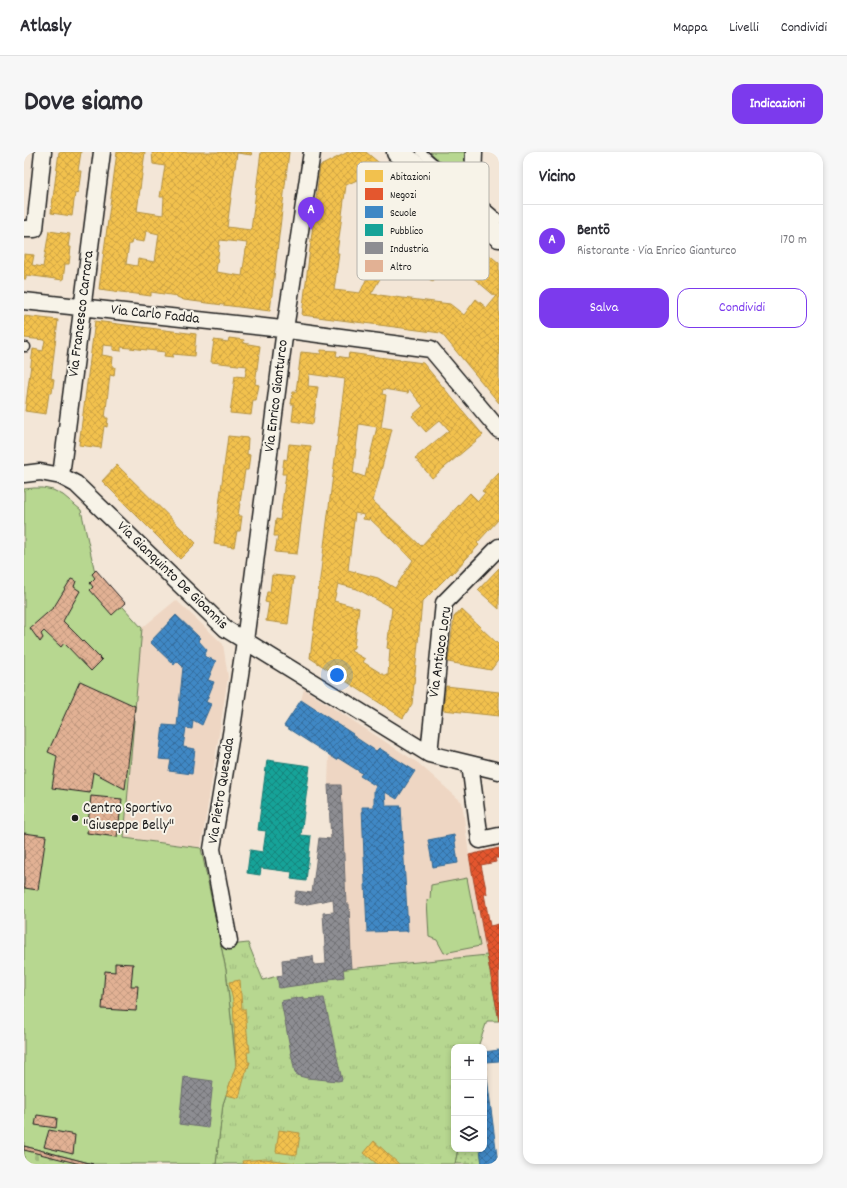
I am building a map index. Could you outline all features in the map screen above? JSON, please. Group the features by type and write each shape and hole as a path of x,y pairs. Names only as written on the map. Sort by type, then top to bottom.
{"street":[{"path":"24,229 35,229 43,152"},
{"name":"Via Francesco Carrara","path":"61,476 102,152"},
{"name":"Via Enrico Gianturco","path":"245,641 285,329 312,152"},
{"path":"398,152 412,162"},
{"path":"474,152 474,162"},
{"path":"489,224 499,236"},
{"name":"Via Carlo Fadda","path":"24,300 83,308 285,329 431,349 499,430"},
{"name":"Via Gianquinto De Gioannis","path":"24,474 40,472 61,476 76,484 226,630 429,754 499,771"},
{"name":"Via Antioco Loru","path":"429,754 444,603 499,547"},
{"name":"Via Pietro Quesada","path":"228,941 212,849 245,641"},
{"path":"470,764 480,840 499,836"}],"lane":[{"path":"421,152 431,162"},
{"path":"489,214 499,219"}],"shaded area":[{"path":"176,600 223,644 228,677 201,848 124,838 142,628"},
{"path":"304,689 418,763 462,802 469,855 487,955 351,968 349,904 346,904 341,785 328,785 329,755 284,726 301,700"}],"green space":[{"path":"430,152 465,152 463,162 442,162"},
{"name":"Centro Sportivo \"Giuseppe Belly\"","path":"34,488 53,490 63,495 81,510 96,577 142,628 124,838 201,848 226,970 236,1066 223,1104 216,1164 93,1164 24,1146 24,489"},
{"path":"467,878 480,946 444,953 437,940 429,937 427,900 430,899 431,885"},
{"path":"248,943 263,980 277,976 487,955 499,1021 487,1021 479,1044 451,1044 451,1152 457,1152 455,1164 216,1164 223,1104 236,1066 226,970 221,946"},
{"path":"24,1146 93,1164 24,1164"},
{"path":"457,1152 480,1152 482,1164 455,1164"}],"building: Abitazioni":[{"path":"59,152 81,152 78,171 81,171 78,194 75,193 72,216 51,213"},
{"path":"117,152 145,152 137,211 163,215 164,197 160,197 165,166 153,164 152,152 251,152 252,155 237,153 227,227 251,230 261,152 289,152 270,311 184,300 177,296 151,292 151,296 99,289","holes":["146,231 159,234 155,262 138,259 137,266 126,264 129,244 131,244 132,240 144,242","220,240 247,243 242,276 216,272"]},
{"path":"348,152 366,152 378,162 357,162 357,180 346,185 337,253 339,253 334,290 360,293 366,280 379,280 371,294 450,304 464,315 476,299 487,308 496,297 476,280 489,280 489,255 499,263 499,403 441,333 302,315 320,166"},
{"path":"49,231 70,234 68,247 71,247 69,264 65,264 63,280 26,275 26,279 24,279 24,254 34,255 32,265 43,267"},
{"path":"24,316 58,320 51,378 54,379 52,393 49,393 46,414 25,411 33,349 43,351 45,340 24,338"},
{"path":"95,321 196,334 194,356 173,354 173,357 164,356 165,352 121,347 121,351 113,350 113,346 103,345 102,355 113,357 112,367 115,367 114,376 110,375 105,418 108,418 107,427 104,426 101,448 79,445"},
{"path":"229,338 244,340 243,343 260,346 255,384 259,385 256,400 253,400 251,415 230,413 235,376 245,377 247,366 211,362 214,340 228,342"},
{"path":"321,350 337,351 336,356 348,358 349,353 423,363 483,435 432,478 415,458 449,430 440,420 426,432 412,416 423,406 409,389 408,393 383,389 382,394 386,395 381,427 392,429 373,501 421,546 470,493 478,501 485,493 482,491 499,473 499,519 477,543 479,545 452,574 451,573 422,602 412,704 403,718 310,658 345,379 309,374 308,386 318,387 313,424 292,421 294,404 291,404 293,392 296,392 301,352 321,354","holes":["359,424 377,427 365,477 353,473","355,513 364,515 363,519 369,520 369,518 413,560 395,588 378,578 348,570","338,584 357,589 392,608 387,648 390,649 388,675 384,675 363,662 365,659 351,651 354,647 359,608 334,601"]},
{"path":"228,436 248,438 247,454 250,455 248,470 245,470 238,516 242,516 240,531 237,531 234,547 214,544"},
{"path":"289,444 311,446 297,554 275,552 278,536 274,536 276,519 280,520 286,474 282,474 284,459 287,460"},
{"path":"117,465 196,543 180,559 102,481"},
{"path":"499,568 499,609 478,590"},
{"path":"272,575 294,577 288,624 266,621 269,603 265,602 267,592 270,592"},
{"path":"461,609 499,645 499,659 491,670 448,662 454,617"},
{"path":"446,686 499,692 499,716 443,710"},
{"path":"240,980 242,1009 245,1009 250,1052 247,1052 248,1062 250,1062 248,1068 247,1067 239,1098 226,1095 236,1065 233,1001 229,982"},
{"path":"279,1130 300,1133 297,1155 276,1152"},
{"path":"374,1141 399,1164 377,1164 364,1153"},
{"path":"265,1159 295,1164 243,1164 242,1161"}],"building: Negozi":[{"path":"499,848 499,858 495,858 496,862 481,865 487,894 484,894 490,926 499,924 499,1021 469,855"}],"building: Scuole":[{"path":"176,615 200,638 198,640 207,650 204,656 216,661 208,680 214,682 206,702 211,704 202,725 193,720 192,729 186,728 183,747 195,749 192,774 169,771 171,760 159,759 163,725 177,726 183,667 177,661 174,665 150,642"},
{"path":"301,700 376,751 379,748 415,771 397,799 385,792 386,806 401,806 408,931 367,932 362,807 374,807 374,791 376,786 360,776 362,773 338,758 337,760 284,726"},
{"path":"454,835 458,863 433,867 428,840"},
{"path":"499,1050 499,1061 487,1062 487,1052"},
{"path":"487,1078 498,1164 482,1164 480,1152 487,1152"}],"building: Pubblico":[{"path":"267,760 310,766 301,835 311,836 306,881 291,879 292,872 261,868 260,875 247,873 250,850 263,852 266,831 258,830"}],"building: Industria":[{"path":"328,785 341,785 346,904 349,904 351,968 343,969 344,977 329,979 329,981 279,988 277,976 283,975 282,960 313,956 314,965 326,964 323,913 334,912 333,899 302,905 294,903 296,891 312,893 319,838 331,839"},
{"path":"303,997 303,999 324,998 342,1080 338,1081 307,1078 299,1076 295,1073 281,1001"},
{"path":"184,1077 213,1081 208,1128 179,1124"}],"building: Altro":[{"path":"96,570 125,603 112,615 90,590 93,587 90,583 95,578 92,574"},
{"path":"71,579 76,581 74,587 80,591 63,621 102,660 91,671 64,643 61,647 44,631 41,634 43,638 40,642 30,628 54,607"},
{"path":"80,681 135,706 125,789 93,772 90,793 52,788 57,756 48,752"},
{"path":"91,796 122,799 117,837 87,833"},
{"path":"24,833 46,836 38,890 24,888"},
{"path":"115,963 133,964 131,986 138,986 136,1011 102,1009 105,971 115,972"},
{"path":"37,1115 57,1118 56,1128 35,1125"},
{"path":"49,1130 75,1135 73,1154 44,1147"},
{"path":"24,1146 93,1164 80,1164 24,1150"}],"place":[{"name":"Bentō","path":"311,230"},
{"name":"Centro Sportivo \"Giuseppe Belly\"","path":"75,818"}]}
